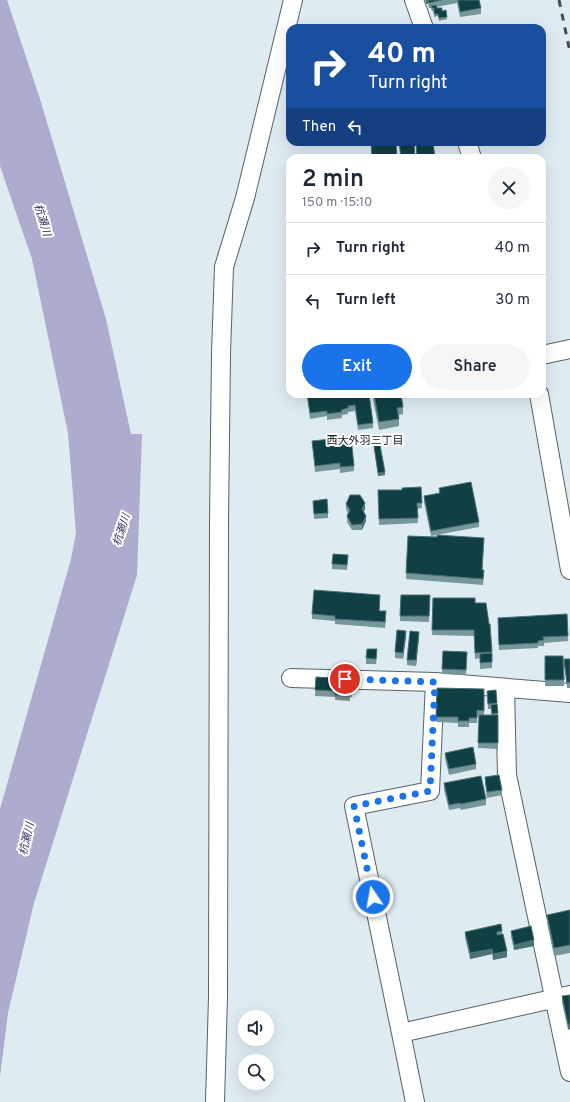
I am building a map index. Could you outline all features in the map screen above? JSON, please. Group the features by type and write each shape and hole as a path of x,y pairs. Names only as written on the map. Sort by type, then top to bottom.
{"street":[{"path":"286,24 292,0"},
{"path":"414,0 423,24"},
{"path":"215,1102 218,997 221,353 224,267 245,198 286,25"},
{"path":"546,354 570,349"},
{"path":"541,398 570,570"},
{"path":"291,678 435,682 570,693"},
{"path":"415,1102 354,806 430,791 435,682"},
{"path":"505,688 507,775 562,997 570,1072"},
{"path":"401,1033 562,997"}],"water":[{"name":"杭瀬川","path":"0,0 7,0 40,99 106,319 131,434 142,434 137,575 34,903 8,1013 0,1077 0,809 71,559 76,533 68,433 32,259 0,166"}],"building":[{"path":"428,0 442,0 429,3"},
{"path":"458,0 479,0 481,8 460,12"},
{"path":"436,5 437,8 442,8 442,11 446,10 447,17 439,18 438,14 434,14 434,8 431,6"},
{"path":"371,146 396,146 397,154 372,154"},
{"path":"400,146 414,146 415,154 400,154"},
{"path":"416,146 434,146 434,154 417,154"},
{"path":"308,398 370,398 373,423 358,425 355,405 348,406 348,408 341,410 342,412 327,414 327,411 310,413"},
{"path":"375,398 402,398 403,407 397,408 399,419 379,422"},
{"path":"351,437 354,466 340,467 340,463 315,466 312,441"},
{"path":"380,445 385,472 378,473 374,446"},
{"path":"471,482 479,522 431,531 424,496 440,493 439,488"},
{"path":"421,487 422,503 417,503 418,518 379,519 378,490 402,490 402,488"},
{"path":"350,495 360,495 365,503 362,509 366,516 362,524 352,525 347,516 350,510 346,504"},
{"path":"327,499 328,513 314,514 313,501"},
{"path":"437,535 484,538 482,570 484,570 483,579 406,573 408,536 437,537"},
{"path":"333,554 348,555 347,565 332,564"},
{"path":"314,590 380,595 379,611 386,611 385,622 335,619 335,616 312,614"},
{"path":"401,595 430,595 429,616 400,616"},
{"path":"433,598 475,598 475,603 486,603 490,624 492,652 475,653 474,630 432,630"},
{"path":"567,614 568,636 543,637 544,640 538,641 538,643 499,645 498,618"},
{"path":"397,630 406,631 403,653 395,652"},
{"path":"410,631 419,632 416,660 407,660"},
{"path":"367,649 377,649 376,659 366,658"},
{"path":"443,651 467,652 466,670 442,669"},
{"path":"492,653 492,662 480,663 480,654"},
{"path":"545,656 563,656 564,680 545,680"},
{"path":"564,659 570,659 570,682 567,683"},
{"path":"316,677 352,679 352,692 350,692 350,695 335,695 335,691 315,690"},
{"path":"437,688 484,689 484,711 477,710 477,718 469,718 469,721 458,721 458,717 436,717"},
{"path":"496,690 497,703 488,704 487,691"},
{"path":"497,704 498,713 492,714 491,705"},
{"path":"479,715 498,715 498,743 478,743"},
{"path":"473,747 476,764 449,769 445,753"},
{"path":"499,775 502,790 487,792 485,777"},
{"path":"481,776 486,799 449,805 444,783"},
{"path":"570,910 570,945 554,948 547,915"},
{"path":"501,924 502,931 497,932 497,935 503,934 507,951 493,954 492,949 470,953 465,932"},
{"path":"531,926 534,940 514,945 511,931"},
{"path":"570,995 570,1024 568,1024 562,996"}],"railway":[{"path":"559,0 570,52"}],"district":[{"name":"西大外羽三丁目","path":"365,441"}],"route":[{"path":"345,679 435,682 430,791 354,806 373,897"}]}
